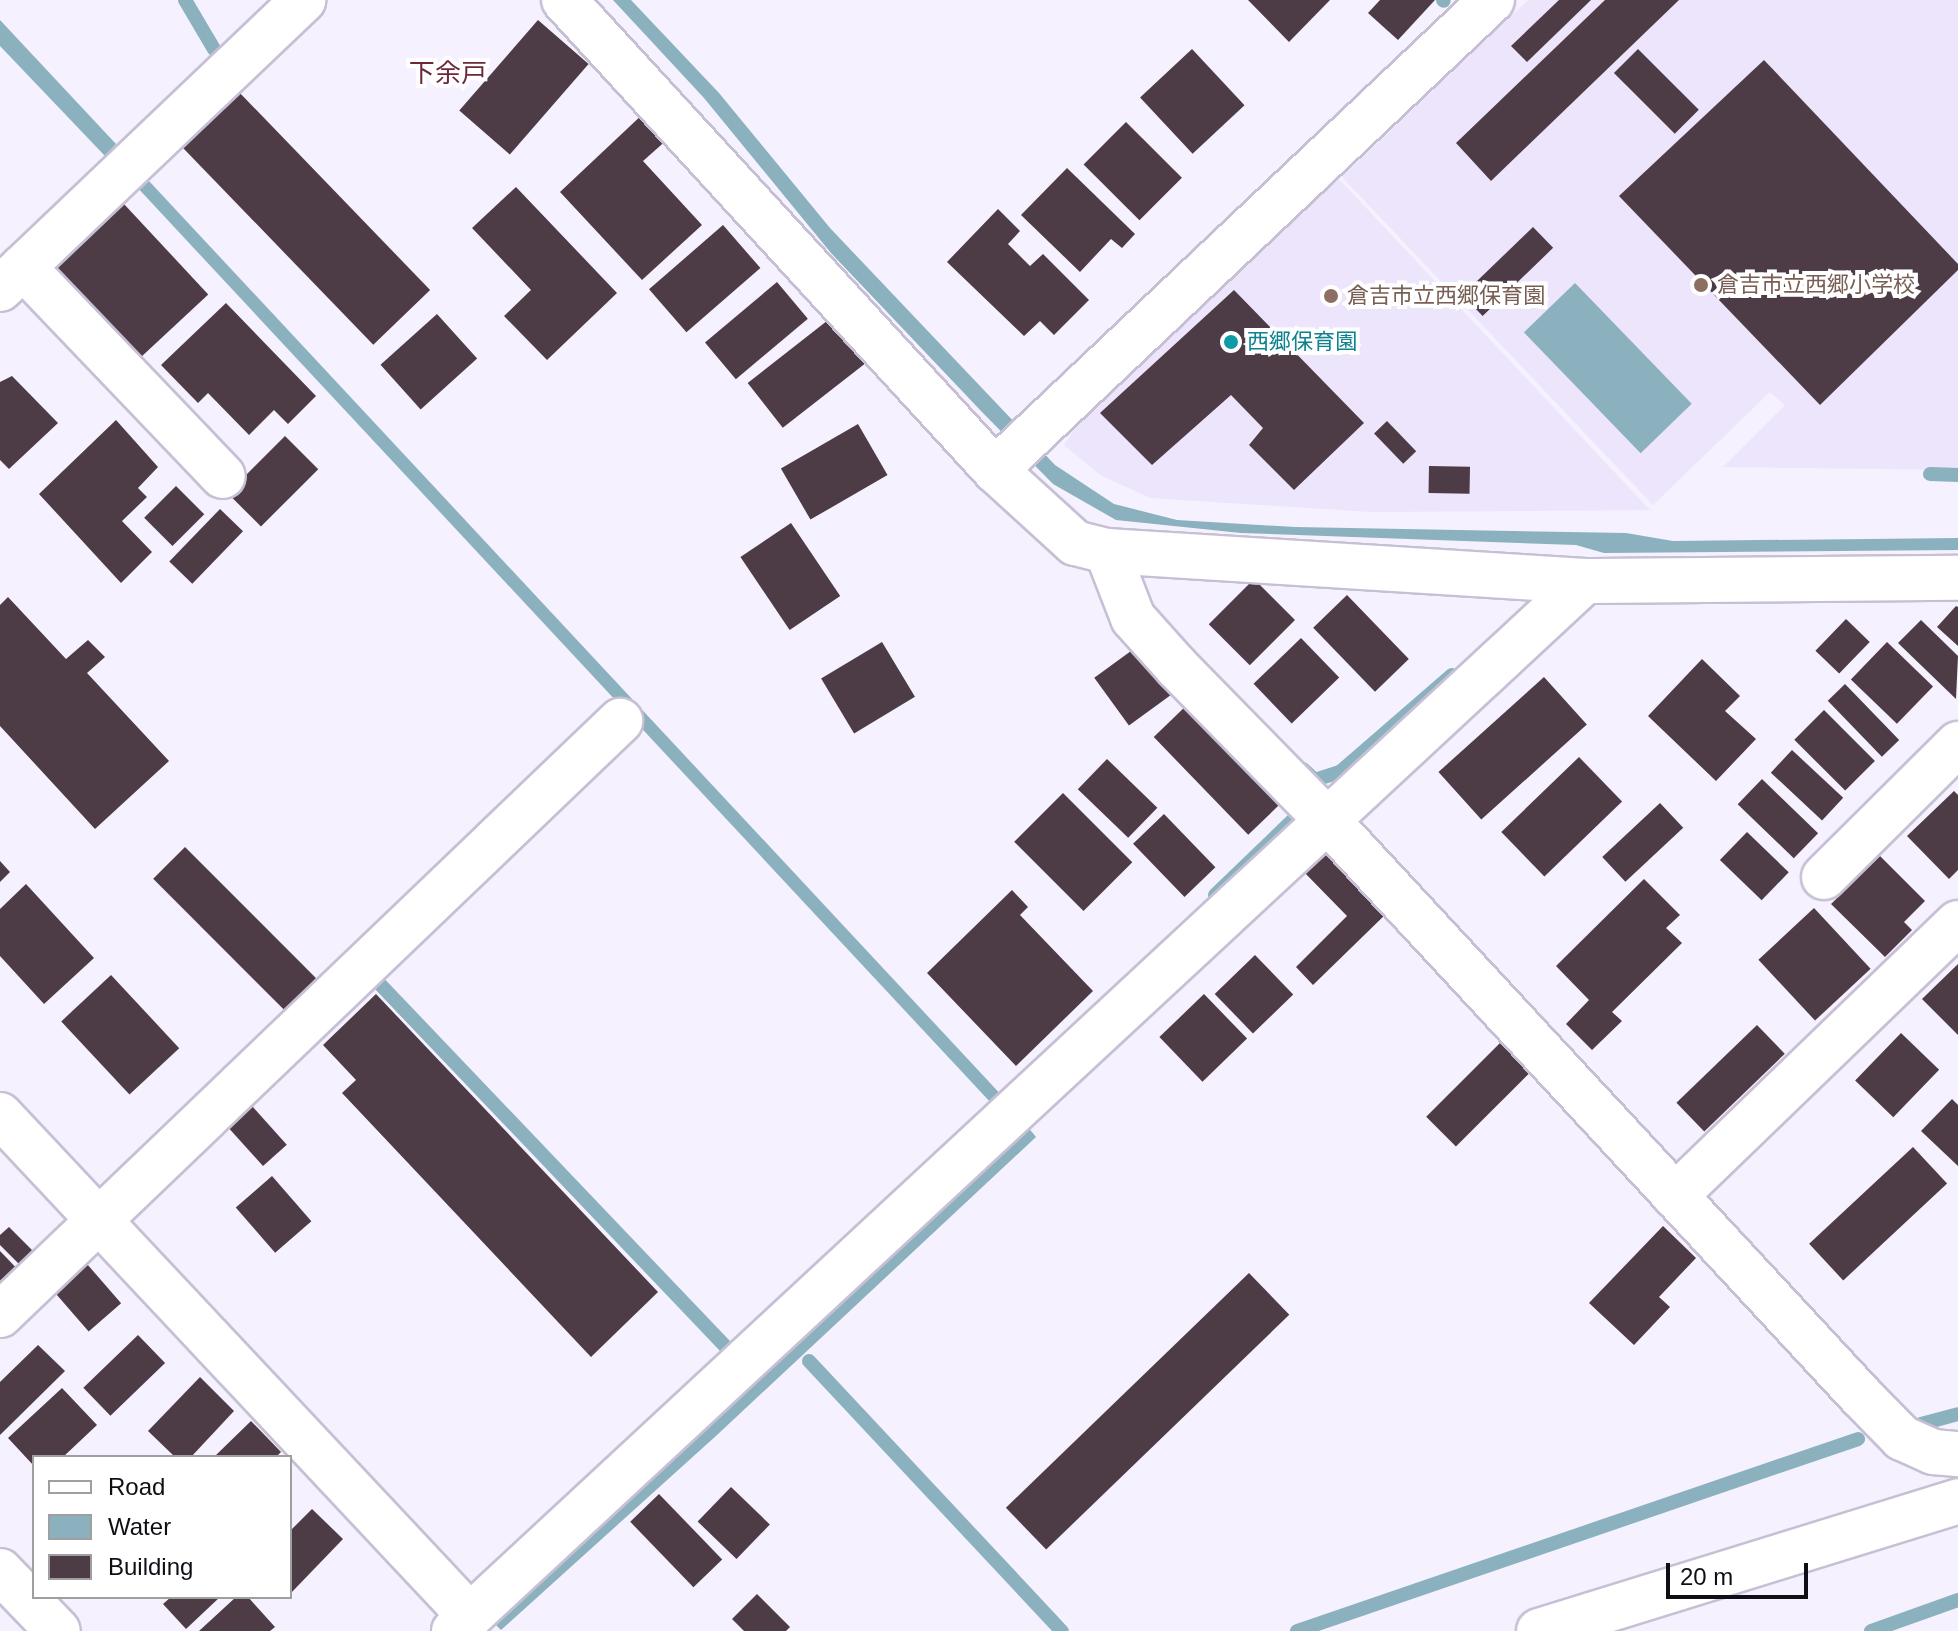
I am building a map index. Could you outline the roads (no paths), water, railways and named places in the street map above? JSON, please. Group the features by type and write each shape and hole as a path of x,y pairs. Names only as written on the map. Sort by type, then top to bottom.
{"street":[{"path":"223,476 12,278 303,0"},
{"path":"564,0 995,470 1075,543 1107,551 1585,581 1958,578"},
{"path":"995,470 1486,2"},
{"path":"1107,551 1133,618 1327,820 1902,1438 1933,1452 1958,1454"},
{"path":"0,1115 97,1217 462,1624 1585,581"},
{"path":"0,1315 97,1217 620,721"},
{"path":"1824,877 1958,744"},
{"path":"1675,1196 1958,923"},
{"path":"1539,1631 1958,1501"},
{"path":"0,1571 58,1631"}],"water":[{"path":"613,0 631,0 719,93 830,228 1055,465 1114,504 1177,520 1295,527 1626,533 1673,541 1958,538 1958,550 1604,553 1576,545 1241,533 1116,520 1053,484 982,412 831,253 704,98"},
{"path":"0,20 116,144 105,156 0,46"},
{"path":"149,181 1000,1094 991,1103 139,190"},
{"path":"1575,283 1692,404 1641,453 1524,332"},
{"path":"1027,1126 1036,1137 717,1435 501,1630 492,1621"}],"waterway":[{"path":"185,0 214,49"},
{"path":"1930,474 1958,475"},
{"path":"1303,769 1315,780 1340,772 1452,675"},
{"path":"1215,895 1292,821"},
{"path":"375,979 725,1346"},
{"path":"809,1361 1062,1631"},
{"path":"1921,1424 1958,1414"},
{"path":"1297,1631 1858,1439"},
{"path":"1871,1631 1958,1600"}],"place":[{"name":"倉吉市立西郷小学校","path":"1701,285"},
{"name":"倉吉市立西郷保育園","path":"1331,296"},
{"name":"西郷保育園","path":"1231,342"}],"district":[{"name":"下余戸","path":"448,74"}]}
